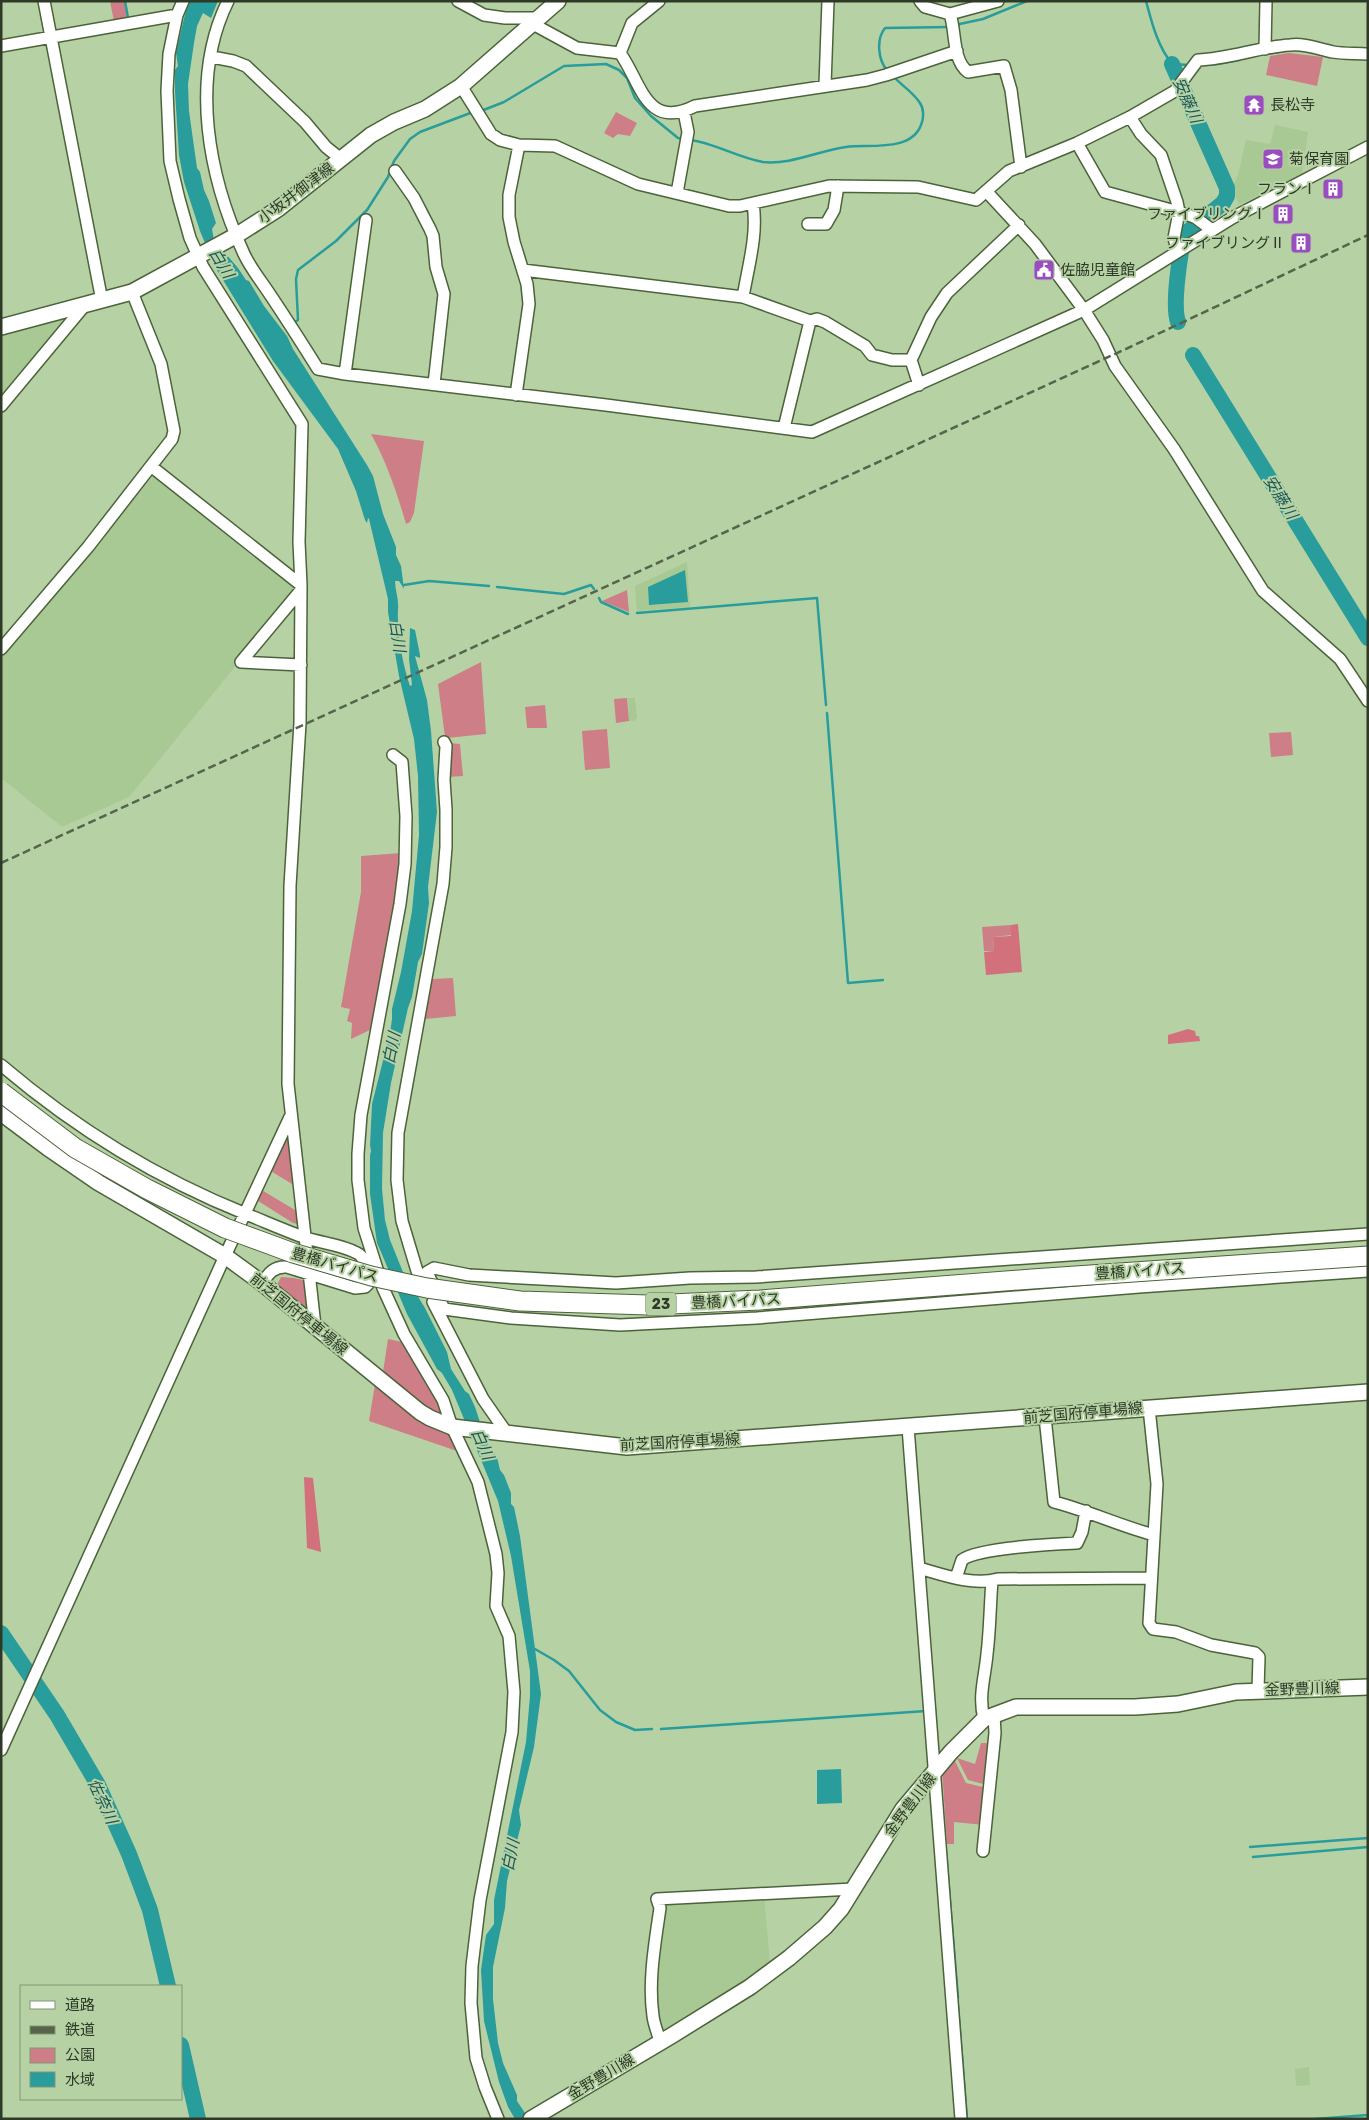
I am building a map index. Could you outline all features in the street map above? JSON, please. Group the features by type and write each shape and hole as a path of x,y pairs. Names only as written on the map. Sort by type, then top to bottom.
{"highway":[{"name":"豊橋バイパス","path":"1,1092 75,1148 147,1189 225,1228 293,1253 371,1276 427,1288 520,1301 648,1305 760,1300 1368,1256"},
{"name":"豊橋バイパス","path":"4,1111 106,1174 222,1234 291,1259 368,1281 424,1293 518,1307 646,1310 761,1306 1368,1262"}],"main road":[{"name":"小坂井御津線","path":"1,327 132,292 235,236 278,209 371,135 394,122 425,109 461,86 534,20 558,1"},
{"name":"前芝国府停車場線","path":"4,1111 48,1148 99,1182 225,1256 262,1283 420,1412 454,1427 627,1447 1368,1392"},
{"name":"金野豊川線","path":"534,2117 750,1986 789,1958 826,1927 841,1909 903,1810 935,1771 989,1717 1016,1707 1135,1707 1178,1704 1236,1692 1258,1690 1368,1686"}],"street":[{"path":"44,1 102,301"},
{"path":"183,1 177,14 169,54 167,123 170,161 184,215 200,256 236,321 302,424 299,542 301,587 300,726 290,886 288,1084 315,1326"},
{"path":"228,1 216,31 208,73 207,109 210,144 220,190 235,236 245,256 318,369 345,374 812,432 1084,310 1181,248 1204,224 1232,218 1368,147"},
{"path":"458,1 484,15 534,20 577,48 620,53 629,65 645,100 659,111 684,112 695,106 890,74 957,51"},
{"path":"620,53 632,23 659,1"},
{"path":"825,85 828,1"},
{"path":"920,1 952,22 957,51 963,68 968,72 1004,66 1013,98 1021,167"},
{"path":"952,22 968,6 998,1"},
{"path":"1265,49 1266,1"},
{"path":"1,46 177,14"},
{"path":"461,86 491,134 500,140 519,145 555,146 638,184 730,206 753,204 798,192 838,186 918,188 976,200 1010,171 1077,143 1130,117 1175,91 1198,60 1221,59 1291,44 1334,52 1368,54"},
{"path":"212,57 233,60 246,66 306,122 326,147 341,159"},
{"path":"677,193 687,146 688,132 684,112"},
{"path":"1130,117 1141,134 1161,155 1177,202 1179,212 1174,238 1181,248"},
{"path":"1077,143 1105,192 1179,212 1204,224"},
{"path":"516,395 529,304 527,284 514,242 509,217 508,195 519,145"},
{"path":"395,171 414,198 433,236 436,267 444,294 434,384"},
{"path":"808,224 826,224 834,210 838,186"},
{"path":"986,191 1018,225 1084,310 1103,340 1115,366 1174,449 1263,592 1340,659 1368,700"},
{"path":"743,297 752,245 755,214 753,204"},
{"path":"345,374 366,220"},
{"path":"919,385 911,360 931,317 947,293 1018,225"},
{"path":"523,270 743,297 810,320 817,319 825,322 865,346 872,355 892,360 911,360"},
{"path":"1,650 169,445 174,431 161,364 132,292"},
{"path":"1,406 85,305"},
{"path":"784,428 810,320"},
{"path":"152,466 301,587"},
{"path":"301,587 241,662 301,665"},
{"path":"444,742 446,746 444,780 446,810 443,884 398,1133 397,1180 402,1221 417,1270 502,1432"},
{"path":"393,755 402,762 406,816 406,864 361,1115 358,1180 364,1228 383,1288 404,1334 443,1400 478,1482 496,1554 498,1573 496,1602 509,1636 514,1692 512,1732 480,1900 471,2003 476,2058 498,2119"},
{"path":"1,1065 31,1090 88,1131 139,1164 182,1186 246,1214 305,1237 357,1252 364,1262 368,1284 365,1287 355,1288 287,1267 270,1271 262,1283"},
{"path":"4,1111 31,1090"},
{"path":"1,1750 225,1256 291,1116"},
{"path":"1368,1234 756,1277 690,1278 616,1283 469,1275 434,1268 427,1272 427,1276 444,1309 472,1314 620,1325 757,1318 1139,1287 1368,1271"},
{"path":"1136,1250 1139,1287"},
{"path":"895,1266 900,1306"},
{"path":"469,1275 472,1314"},
{"path":"756,1277 757,1318"},
{"path":"616,1283 620,1325"},
{"path":"1149,1408 1157,1484 1149,1623 1153,1629 1176,1632 1211,1645 1255,1653 1259,1657 1258,1690"},
{"path":"1045,1417 1054,1502 1086,1511 1129,1529 1154,1536"},
{"path":"908,1426 961,2119"},
{"path":"956,1578 962,1560 971,1554 1026,1546 1077,1543 1082,1532 1086,1511"},
{"path":"919,1568 956,1578 992,1580 998,1578 1045,1577 1151,1578"},
{"path":"983,1851 993,1764 989,1717 981,1688 987,1656 992,1580"},
{"path":"660,2042 653,2017 652,2002 653,1969 660,1908 657,1899 853,1889"}],"shaded area":[{"name":"菊保育園","path":"1275,125 1308,132 1302,174 1239,205 1232,187 1238,175 1246,140 1270,144"},
{"path":"76,312 1,402 1,333"},
{"path":"155,474 298,589 129,797 62,827 1,778 1,657"},
{"path":"687,562 690,607 637,611 635,586"},
{"path":"628,698 635,698 637,718 634,721 629,721"},
{"path":"1018,924 1022,972 986,975 984,952 994,951 993,937 1011,936 1011,925"},
{"path":"1188,1029 1195,1031 1200,1041 1168,1044 1168,1035"},
{"path":"304,1477 313,1478 321,1552 307,1548"},
{"path":"764,1895 770,1965 662,2034 657,2014 657,2003 660,1937 665,1904"},
{"path":"1309,2067 1310,2085 1296,2086 1295,2069"}],"green space":[{"path":"110,1 124,1 128,19 114,22"},
{"path":"1289,53 1323,57 1317,86 1266,75 1270,56"},
{"path":"616,112 637,123 630,136 618,134 613,138 604,133"},
{"path":"371,434 424,441 414,513 410,522 406,524 391,478"},
{"path":"627,590 629,612 602,601"},
{"path":"481,662 486,734 447,738 445,737 438,684"},
{"path":"627,698 629,721 616,723 614,699"},
{"path":"545,705 547,728 527,728 525,707"},
{"path":"607,729 610,768 585,770 582,731"},
{"path":"1291,732 1293,755 1271,757 1269,733"},
{"path":"450,743 460,744 463,776 448,777"},
{"path":"401,853 397,904 374,1028 351,1039 352,1023 347,1021 350,1009 341,1007 361,892 361,856"},
{"path":"1011,925 1011,935 993,937 994,951 984,951 982,927"},
{"path":"453,978 456,1016 425,1019 432,979"},
{"path":"288,1127 297,1187 269,1170"},
{"path":"260,1189 300,1213 302,1225 293,1223 255,1199"},
{"path":"281,1277 307,1281 311,1315 276,1287"},
{"path":"388,1339 402,1342 446,1416 423,1405 383,1372"},
{"path":"375,1384 452,1432 457,1451 369,1421"},
{"path":"981,1743 991,1743 987,1785 968,1780 957,1758 975,1764"},
{"path":"953,1757 966,1783 987,1788 984,1825 954,1822 954,1844 947,1844 942,1770"}],"water":[{"name":"白川","path":"188,1 218,1 211,18 203,13 197,26 188,84 189,111 197,168 200,172 204,190 216,223 212,229 214,240 246,280 249,281 264,306 287,336 293,349 373,476 383,514 401,566 404,589 399,581 395,581 398,602 398,627 402,658 410,686 412,685 409,659 410,628 415,630 420,655 420,658 415,656 427,700 437,812 428,887 429,903 422,954 418,962 412,997 391,1083 383,1133 382,1189 385,1220 390,1240 403,1272 425,1308 447,1352 451,1369 469,1394 487,1443 497,1457 500,1470 511,1493 511,1504 514,1507 520,1536 541,1694 534,1747 519,1810 521,1825 507,1881 505,1908 493,1967 493,1999 498,2043 503,2063 517,2095 517,2101 529,2119 515,2119 508,2107 499,2082 484,2021 481,1970 486,1935 494,1924 494,1900 526,1742 530,1696 530,1671 511,1556 498,1501 452,1390 442,1373 437,1369 407,1314 377,1243 370,1194 372,1104 390,1033 392,1009 412,911 419,835 418,776 414,739 399,676 388,612 388,599 369,519 367,523 338,449 273,361 215,267 200,231 184,182 179,155 175,70 178,66 176,53"},
{"path":"685,570 688,602 649,605 648,587"},
{"path":"841,1769 842,1803 817,1804 817,1770"}],"waterway":[{"path":"125,1 128,18"},
{"path":"955,25 983,19 1027,1"},
{"path":"1146,1 1156,34 1167,57 1172,64 1189,65"},
{"path":"887,70 879,49 880,38 885,28 949,27"},
{"path":"1266,54 1285,51"},
{"path":"1205,65 1239,60"},
{"path":"481,111 504,102 564,66 606,64 619,70 627,78 635,98 651,116 678,138 684,139"},
{"name":"安藤川","path":"1172,64 1227,188 1227,196 1223,203 1185,234 1176,291 1178,322"},
{"path":"690,140 763,162 794,160 846,147 899,143 916,134 922,122 923,111 917,99 893,76"},
{"path":"295,322 298,320 296,279 298,270 336,241 367,210 388,177 394,161 410,139 420,132 473,112"},
{"name":"安藤川","path":"1193,355 1368,638"},
{"path":"404,585 429,581 489,586"},
{"path":"497,587 564,594 591,585 594,589"},
{"path":"599,598 601,602 628,614"},
{"path":"637,613 817,598 826,705"},
{"path":"827,713 848,983 883,980"},
{"name":"佐奈川","path":"1,1633 57,1715 98,1785 129,1854 150,1910 168,1985"},
{"path":"535,1649 569,1671 600,1710 616,1722 635,1730 652,1729"},
{"path":"934,1710 936,1724"},
{"path":"661,1729 926,1711"},
{"path":"1250,1847 1368,1838"},
{"path":"1253,1857 1368,1847"},
{"path":"946,1852 958,1998"},
{"path":"958,2005 967,2119"},
{"name":"佐奈川","path":"182,2049 198,2119"},
{"path":"1315,2119 1368,2115"}],"railway":[{"path":"1,863 1128,348 1368,235"}],"place":[{"name":"長松寺","path":"1254,105"},
{"name":"菊保育園","path":"1273,159"},
{"name":"フランⅠ","path":"1333,189"},
{"name":"ファイブリングⅠ","path":"1283,214"},
{"name":"ファイブリングⅡ","path":"1301,243"},
{"name":"佐脇児童館","path":"1044,270"}]}
